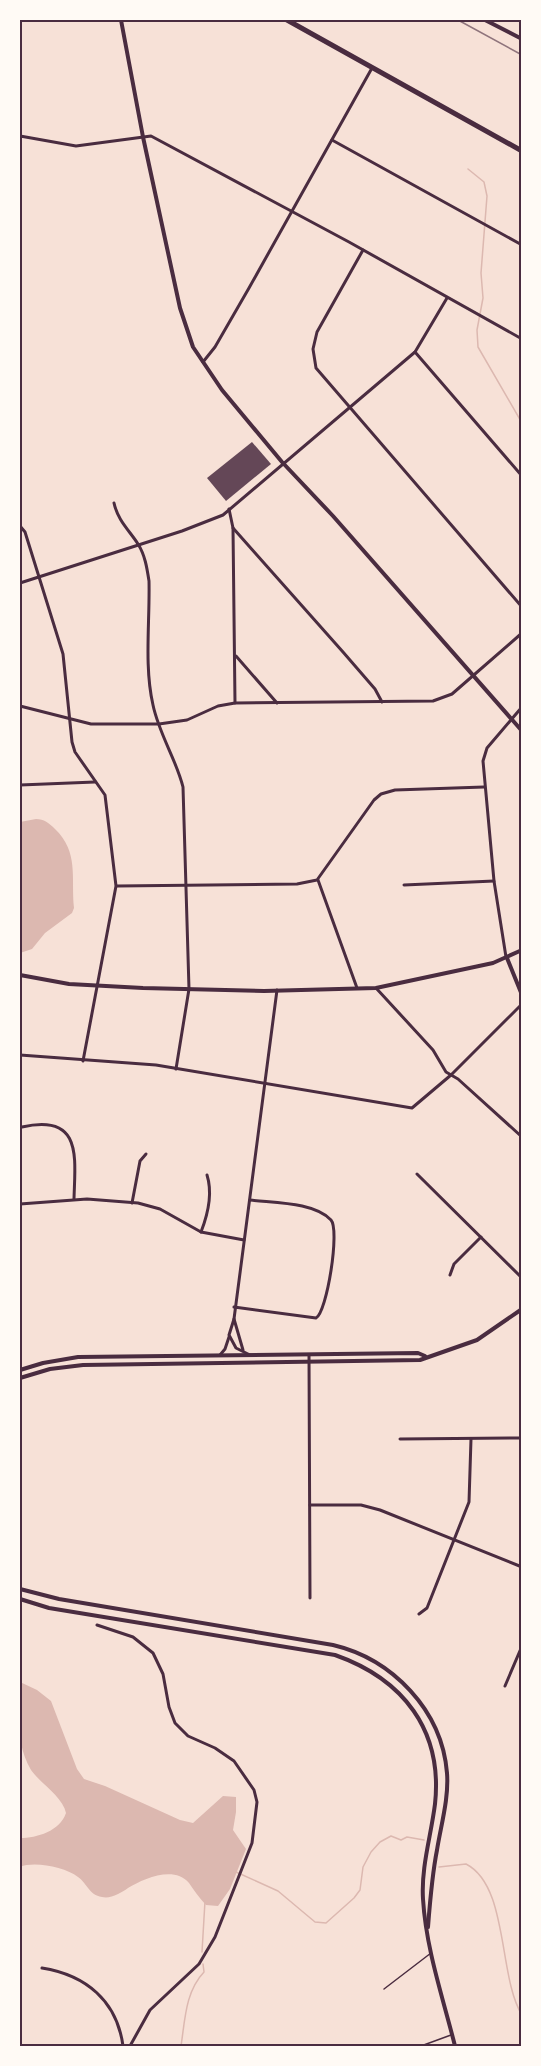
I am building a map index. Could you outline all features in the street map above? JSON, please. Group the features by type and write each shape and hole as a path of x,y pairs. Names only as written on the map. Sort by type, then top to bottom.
{"highway":[{"path":"287,20 522,151"}],"street":[{"path":"121,20 143,137 180,308 187,331 203,363 282,462 341,525 522,731"},
{"path":"485,20 522,39"},
{"path":"203,363 215,347 372,68"},
{"path":"20,136 76,146 151,136 522,339"},
{"path":"331,140 522,245"},
{"path":"363,250 317,332 312,349 316,368 348,408 522,607"},
{"path":"20,583 210,521 229,509 415,352 447,298"},
{"path":"415,352 522,476"},
{"path":"114,503 117,516 139,545 149,581 151,694 159,724 175,759 183,787 189,990 176,1069"},
{"path":"229,509 233,528 235,703"},
{"path":"20,526 25,532 66,667 68,718 75,752 105,795 116,886 83,1061"},
{"path":"233,528 375,688 382,702"},
{"path":"20,706 91,724 159,724 188,720 218,706 235,703 441,700 474,676 522,633"},
{"path":"235,655 277,704"},
{"path":"522,707 484,754 484,787 494,881 507,958 522,994"},
{"path":"20,785 95,782"},
{"path":"116,886 297,884 318,880 374,800 381,794 395,790 484,787"},
{"path":"318,880 357,988"},
{"path":"404,885 494,881"},
{"path":"20,975 96,986 189,990 376,988 507,958 522,950"},
{"path":"376,988 433,1050 446,1072 522,1137"},
{"path":"243,1350 234,1319 234,1307 266,1085 277,990"},
{"path":"20,1055 176,1069 407,1109 417,1107 522,1004"},
{"path":"22,1127 46,1125 66,1133 73,1141 74,1199"},
{"path":"132,1203 140,1161 146,1154"},
{"path":"417,1174 522,1278"},
{"path":"201,1232 207,1216 211,1186 207,1175"},
{"path":"20,1204 74,1199 132,1203 160,1209 201,1232 244,1240"},
{"path":"234,1307 316,1318 324,1310 331,1268 335,1233 331,1220 319,1212 298,1206 250,1200"},
{"path":"450,1275 454,1264 481,1237"},
{"path":"20,1378 50,1369 119,1364 420,1360 477,1340 522,1309"},
{"path":"220,1355 225,1348 234,1319"},
{"path":"229,1335 236,1348 250,1355 251,1363"},
{"path":"20,1370 51,1361 88,1357 418,1353 426,1357"},
{"path":"309,1355 310,1598"},
{"path":"50,1369 51,1361"},
{"path":"400,1439 522,1438"},
{"path":"419,1614 427,1608 456,1540 471,1489 471,1439"},
{"path":"310,1505 349,1504 370,1507 522,1567"},
{"path":"20,1589 58,1599 340,1646 366,1656 399,1679 423,1706 432,1723 447,1773 432,1878 428,1936"},
{"path":"20,1599 60,1610 335,1655 362,1665 381,1676 397,1690 416,1715 429,1740 435,1766 436,1793 423,1883 431,1953 455,2046"},
{"path":"97,1625 133,1637 153,1653 163,1674 169,1707 175,1723 188,1736 226,1754 246,1776 257,1802 257,1819 252,1843 215,1937 204,1956 150,2010 130,2046"},
{"path":"505,1686 522,1646"},
{"path":"42,1968 64,1972 82,1981 104,1998 119,2025 123,2046"}],"lane":[{"path":"384,1989 431,1953"},
{"path":"421,2046 452,2035"}],"shaded area":[{"path":"36,819 51,825 68,847 72,866 74,908 72,913 45,933 32,949 20,953 20,822"},
{"path":"20,1682 37,1690 51,1701 77,1769 84,1779 105,1786 180,1820 193,1823 223,1796 236,1797 233,1830 246,1849 230,1889 218,1906 206,1905 189,1883 175,1875 158,1875 134,1884 116,1895 105,1897 94,1894 81,1880 65,1870 41,1865 20,1867 20,1838 34,1837 53,1829 59,1825 66,1813 61,1802 31,1770 22,1749 19,1727"}],"building":[{"path":"252,442 271,464 226,501 207,478"}],"waterway":[{"path":"468,169 484,182 487,196 481,273 483,298 477,330 478,347 522,423"},
{"path":"236,1872 278,1891 315,1922 326,1923 360,1890 363,1867 371,1852 380,1842 391,1836 401,1840 407,1837 424,1840"},
{"path":"439,1867 466,1864 480,1875 490,1892 514,1999 522,2015"},
{"path":"202,1952 205,1901"},
{"path":"181,2046 189,1998 204,1972 203,1964"}],"railway":[{"path":"458,20 522,55"}]}
